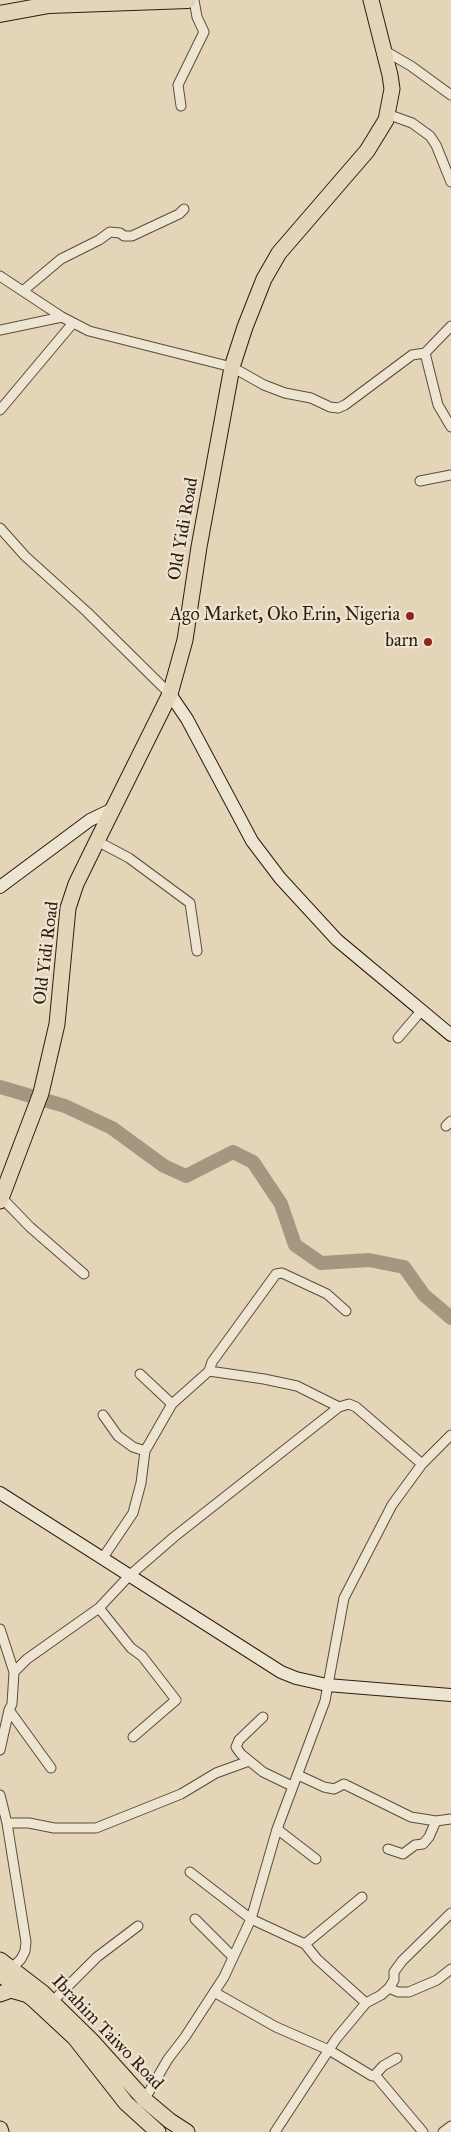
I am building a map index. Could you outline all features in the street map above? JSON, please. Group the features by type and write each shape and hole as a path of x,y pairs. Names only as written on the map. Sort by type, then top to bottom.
{"highway":[{"path":"0,5 20,0"},
{"path":"0,14 49,5 188,0"}],"main road":[{"name":"Old Yidi Road","path":"1,1199 40,1099 57,1024 68,908 76,884 170,694 185,640 199,547 232,367 244,327 264,278 279,253 367,150 378,134 387,114 392,89 385,50 371,0"},
{"name":"Ibrahim Taiwo Road","path":"2,1970 75,2038 126,2103 140,2106 187,2132"},
{"name":"Ibrahim Taiwo Road","path":"2,1970 26,1978 91,2040 158,2132"},
{"path":"0,1994 17,1991 33,1999"}],"street":[{"path":"181,106 178,85 204,32 197,17 194,0"},
{"path":"385,50 451,95"},
{"path":"387,114 399,116 430,136 436,145 451,182"},
{"path":"24,290 57,262 99,240 110,232 132,236 184,210"},
{"path":"0,276 24,290 62,317 89,331 232,367 264,385 286,393 311,398 330,407 338,408 412,355 425,353 451,326"},
{"path":"0,330 62,317"},
{"path":"0,410 73,323"},
{"path":"425,353 438,405 451,427"},
{"path":"420,481 451,475"},
{"path":"0,528 25,556 87,612 170,694 187,719 252,840 280,878 337,940 451,1035"},
{"path":"0,887 90,820 113,810"},
{"path":"97,840 129,858 190,903 197,951"},
{"path":"398,1038 422,1010"},
{"path":"1,1199 84,1274"},
{"path":"102,1559 133,1513 142,1483 145,1451 172,1404 210,1371 212,1362 276,1274 282,1273 327,1294 346,1311"},
{"path":"210,1371 297,1386 340,1407"},
{"path":"140,1374 172,1404"},
{"path":"14,1672 27,1660 99,1608 129,1576 174,1536 340,1407 349,1404 356,1407 422,1464"},
{"path":"103,1415 118,1436 125,1442 145,1451"},
{"path":"140,2106 168,2059 185,2037 224,1977 251,1919 277,1829 325,1701 344,1598 392,1505 422,1464 451,1435"},
{"path":"0,1493 281,1672 296,1678 327,1685 451,1695"},
{"path":"99,1608 131,1648 142,1656 176,1700 133,1737"},
{"path":"0,1629 14,1672 12,1704 0,1750"},
{"path":"9,1710 51,1768"},
{"path":"263,1717 239,1740 236,1747 263,1772 292,1786"},
{"path":"7,1823 29,1823 54,1828 96,1828 181,1794 216,1773 250,1761"},
{"path":"298,1775 324,1787 334,1789 344,1784 411,1818 436,1821 451,1819"},
{"path":"0,1795 7,1823 26,1942 25,1951 20,1959 2,1970"},
{"path":"388,1849 403,1854 415,1845 423,1844 429,1837 436,1821"},
{"path":"277,1829 316,1859"},
{"path":"190,1872 251,1919 306,1944 317,1958 366,2003"},
{"path":"306,1944 362,1897"},
{"path":"275,2132 336,2039 366,2003 389,1988 394,1980 394,1972 402,1961 451,1912"},
{"path":"195,1919 233,1957"},
{"path":"52,2002 97,1957 138,1926"},
{"path":"389,1988 398,1992 409,1992 437,1980 451,1969"},
{"path":"214,1992 276,2027 329,2050 372,2076 375,2075 423,2132"},
{"path":"375,2075 382,2066 397,2058"},
{"path":"443,2132 451,2126"}],"waterway":[{"path":"0,1087 65,1106 112,1128 164,1166 186,1176 233,1152 253,1162 281,1204 295,1245 321,1263 369,1260 404,1267 424,1295 451,1318"}],"place":[{"name":"Ago Market, Oko Erin, Nigeria","path":"410,616"},
{"name":"barn","path":"428,642"}]}
